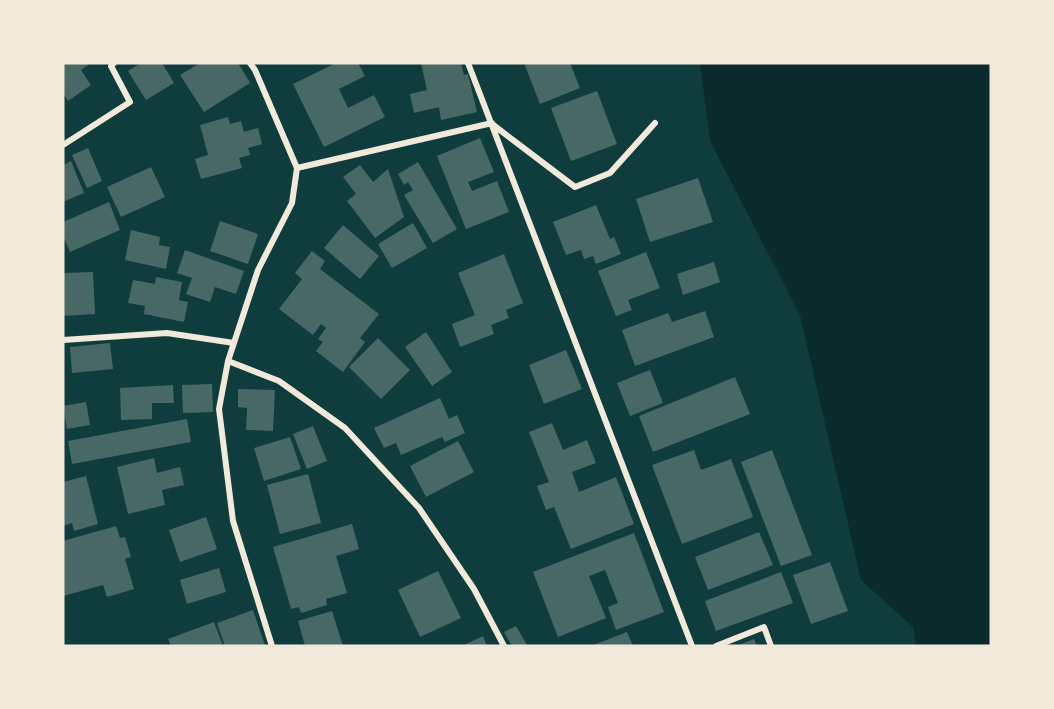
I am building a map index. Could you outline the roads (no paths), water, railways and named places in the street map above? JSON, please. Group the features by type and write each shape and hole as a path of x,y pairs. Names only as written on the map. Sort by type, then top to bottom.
{"street":[{"path":"63,144 130,102 111,66 114,63"},
{"path":"250,63 297,168 292,203 258,270 228,361 219,409 233,521 272,646"},
{"path":"468,63 692,646"},
{"path":"297,168 492,123"},
{"path":"492,123 575,187 610,173 655,123"},
{"path":"63,340 167,333 234,343"},
{"path":"228,361 279,381 345,428 419,508 474,589 504,646"},
{"path":"716,646 764,627 771,646"}],"water":[{"path":"700,63 988,63 991,81 991,646 916,646 913,627 861,580 800,315 710,141"}]}
